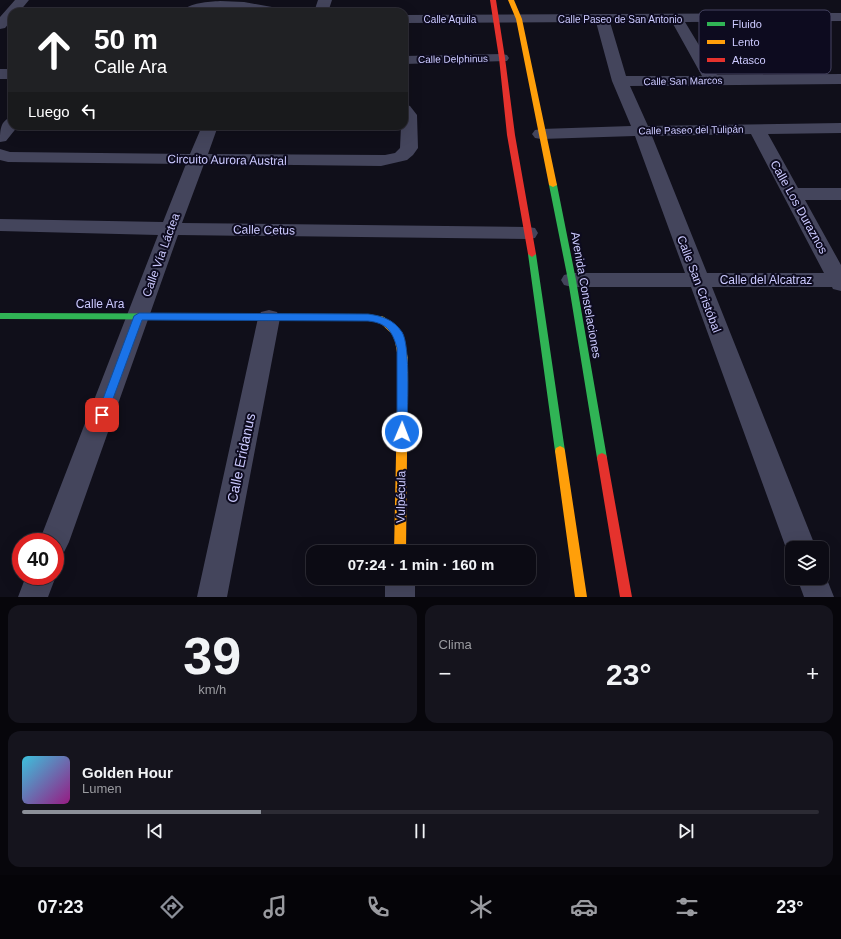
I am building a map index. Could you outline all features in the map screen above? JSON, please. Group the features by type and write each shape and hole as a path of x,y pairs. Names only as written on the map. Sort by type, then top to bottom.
{"street":[{"path":"15,8 22,0"},
{"path":"492,0 502,58 511,135 536,280 581,597"},
{"name":"Avenida Constelaciones","path":"512,0 519,20 541,134 572,280 626,597"},
{"path":"193,8 218,1 243,3 262,8"},
{"path":"0,24 8,15"},
{"name":"Calle Aquila","path":"408,19 495,19"},
{"name":"Calle Paseo de San Antonio","path":"495,19 699,19"},
{"name":"Calle San Cristóbal","path":"602,19 620,81 642,131 697,279 798,541"},
{"path":"677,19 699,57"},
{"name":"Calle Delphinus","path":"408,60 502,58"},
{"path":"709,74 712,80"},
{"name":"Calle San Marcos","path":"620,81 841,79"},
{"name":"Circuito Aurora Austral","path":"0,154 8,157 382,161 401,158 407,153 409,148 408,113"},
{"path":"0,137 8,127"},
{"name":"Calle Paseo del Tulipán","path":"541,134 841,128"},
{"name":"Calle Vía Láctea","path":"57,533 170,229 209,130"},
{"name":"Calle Los Duraznos","path":"757,130 840,282"},
{"path":"791,194 841,194"},
{"name":"Calle Cetus","path":"0,225 170,229 528,233"},
{"name":"Calle del Alcatraz","path":"572,280 697,279 840,282"},
{"name":"Calle Ara","path":"1,318 139,316 368,318"},
{"name":"Calle Eridanus","path":"212,597 269,318"},
{"name":"Vulpécula","path":"368,318 382,319 390,325 398,334 402,348 400,545"},
{"path":"33,597 38,585"},
{"path":"400,585 400,597"},
{"path":"815,585 820,597"}],"traffic: fast":[{"path":"553,185 572,280 602,458"},
{"path":"532,254 560,451"},
{"path":"0,316 368,317 381,319"}],"traffic: slow":[{"path":"511,0 519,19 553,185"},
{"path":"381,319 398,334 403,358 400,545"},
{"path":"560,451 581,597"}],"traffic: jam":[{"path":"493,0 502,58 511,135 532,254"},
{"path":"602,458 626,597"}],"route":[{"path":"102,415 139,316 368,318 382,319 398,334 403,358 402,432"}]}
